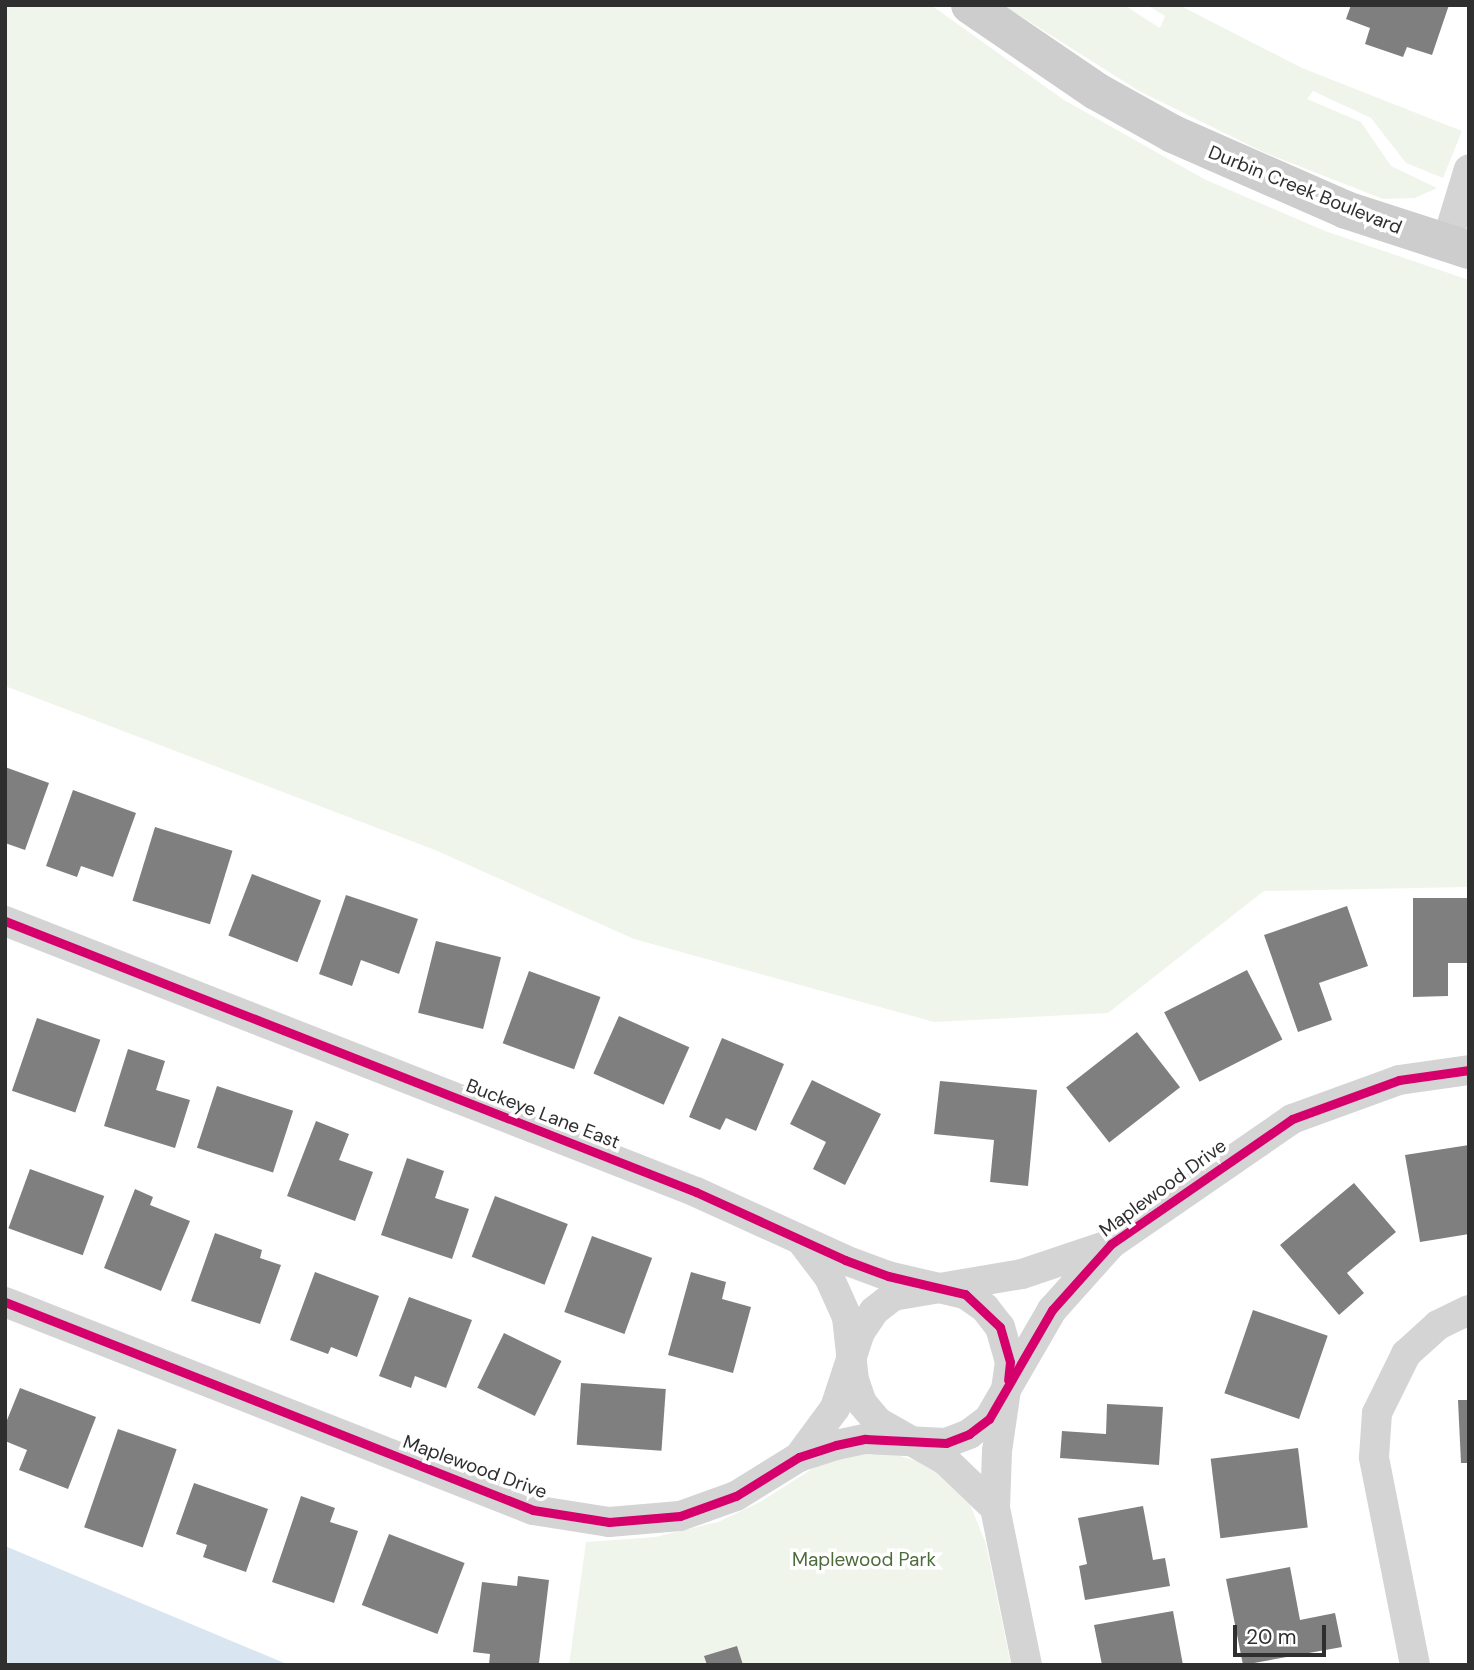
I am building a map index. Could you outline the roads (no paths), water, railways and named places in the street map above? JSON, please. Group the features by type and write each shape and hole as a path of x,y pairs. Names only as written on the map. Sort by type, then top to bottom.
{"street":[{"name":"Durbin Creek Boulevard","path":"970,5 1096,91 1173,134 1346,210 1457,247"},
{"path":"1457,247 1469,169"},
{"name":"Buckeye Lane East","path":"5,922 696,1192 888,1276 965,1294 1000,1327 1010,1363 995,1508 1027,1665"},
{"name":"Maplewood Drive","path":"5,1303 476,1488 558,1516 609,1522 680,1516 736,1496 799,1457 865,1439 946,1443 969,1434 989,1419 1052,1310 1111,1244 1292,1119 1399,1080 1469,1070"},
{"name":"Buckeye Lane East","path":"801,1240 830,1277 842,1304 853,1363"},
{"name":"Maplewood Drive","path":"799,1457 835,1408 853,1363 860,1332 874,1311 893,1296 932,1287 1022,1274 1111,1244"},
{"path":"1415,1665 1374,1457 1377,1413 1406,1354 1438,1325 1469,1310"},
{"name":"Maplewood Drive","path":"853,1363 862,1403 878,1422 910,1441"},
{"path":"910,1441 945,1460 995,1508"}],"park label":[{"name":"Maplewood Park","path":"864,1560"}]}
